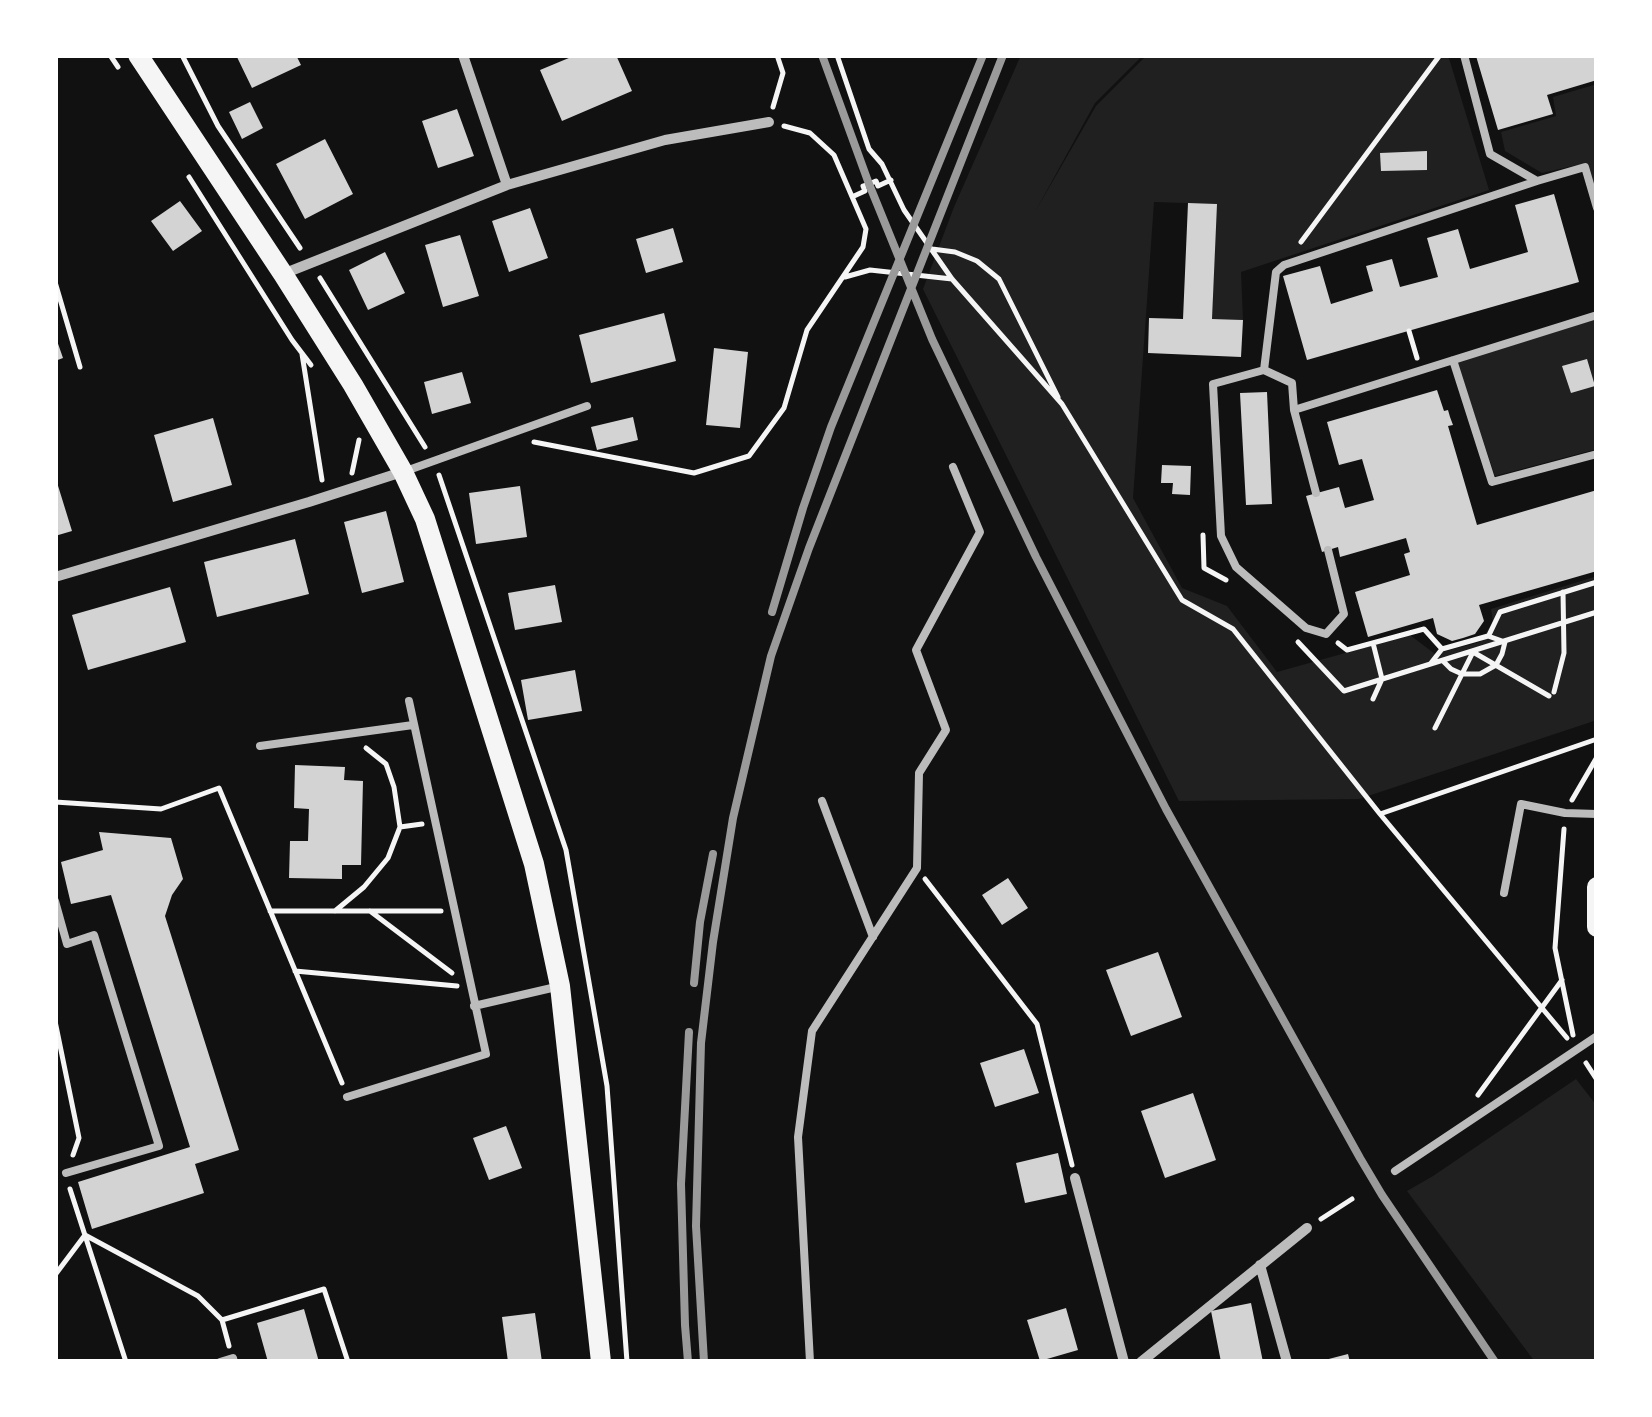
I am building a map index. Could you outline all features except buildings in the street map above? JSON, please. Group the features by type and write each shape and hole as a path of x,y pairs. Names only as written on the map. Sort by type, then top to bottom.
{"main road":[{"path":"138,55 353,385 403,472 424,520 534,864 560,986 601,1362"},
{"path":"1597,887 1597,927"}],"street":[{"path":"463,55 507,185"},
{"path":"283,274 507,185 665,140 769,122"},
{"path":"55,577 403,472"},
{"path":"1075,1178 1124,1362"},
{"path":"1141,1362 1307,1228"},
{"path":"1260,1265 1287,1362"}],"lane":[{"path":"1464,55 1490,154 1537,181"},
{"path":"1264,370 1276,272 1284,265 1585,167 1597,208"},
{"path":"1294,410 1597,315"},
{"path":"1453,360 1492,482 1597,454"},
{"path":"1316,493 1294,410 1292,383 1264,370 1213,384 1221,536 1236,567 1306,628 1326,634 1344,614 1328,550"},
{"path":"403,472 587,406"},
{"path":"810,1362 798,1138 812,1031 917,868 920,773 946,730 916,650 980,532 952,467"},
{"path":"347,1097 486,1054 409,701"},
{"path":"260,746 413,725"},
{"path":"822,801 873,938"},
{"path":"1504,893 1522,804 1565,813 1597,814"},
{"path":"55,902 59,928 67,944 94,935 159,1146 66,1173"},
{"path":"474,1006 560,986"},
{"path":"1395,1171 1597,1036"},
{"path":"220,1362 234,1360"}],"path":[{"path":"501,436 694,472 749,456 784,408 807,330 863,247 866,229 834,155 810,133 769,122 783,73 777,55"},
{"path":"837,55 869,149 882,164 904,210 952,279 1062,404"},
{"path":"1284,265 1440,55"},
{"path":"184,169 312,365"},
{"path":"854,196 865,191 863,186 876,181 878,186 890,180"},
{"path":"932,250 955,252 977,260 998,279 1062,404 1182,600 1233,629 1380,814 1576,1048"},
{"path":"842,278 870,270 952,279"},
{"path":"55,282 80,367"},
{"path":"1409,331 1421,370"},
{"path":"301,352 322,480"},
{"path":"360,436 351,470 360,487"},
{"path":"1488,636 1500,612 1597,582"},
{"path":"1434,728 1473,652 1552,694 1564,653 1563,592"},
{"path":"1326,634 1347,650 1424,629 1442,649"},
{"path":"1429,665 1442,649 1488,636 1505,642 1496,665 1480,674 1462,674 1442,661"},
{"path":"1372,643 1382,679 1373,699"},
{"path":"335,911 364,887 388,858 400,828 386,764 348,734"},
{"path":"1380,814 1597,739"},
{"path":"1576,1048 1555,948 1565,813 1597,757"},
{"path":"55,802 162,808 219,788 347,1097"},
{"path":"917,868 1038,1024 1075,1178"},
{"path":"270,911 454,912"},
{"path":"370,911 470,987"},
{"path":"295,971 470,987"},
{"path":"1477,1096 1562,980"},
{"path":"55,1022 79,1138 66,1173 126,1362"},
{"path":"1307,1228 1352,1199"},
{"path":"55,1275 85,1236"},
{"path":"85,1236 198,1296 222,1320 234,1360"},
{"path":"222,1320 324,1290 348,1362"}],"shaded area":[{"path":"1021,55 1143,55 1095,103 1035,212 1096,106 1147,55 1448,55 1489,190 1241,272 1243,320 1212,319 1216,204 1154,202 1133,498 1182,588 1227,606 1277,672 1410,635 1435,654 1480,642 1493,622 1491,609 1597,576 1597,720 1359,799 1179,801 923,289 954,207"},
{"path":"1597,84 1597,199 1586,163 1542,173 1505,151 1501,132 1556,116 1553,97"},
{"path":"1597,319 1597,449 1495,476 1457,362"},
{"path":"1576,1079 1597,1106 1597,1362 1535,1362 1407,1191"}],"railway":[{"path":"822,55 932,339 1036,557 1166,809 1360,1158 1495,1362"},
{"path":"772,612 831,427 983,55"},
{"path":"704,1362 696,1226 701,1043 733,818 771,656 809,548 1003,55"},
{"path":"694,983 713,854"},
{"path":"688,1362 681,1184 689,1032"}]}
